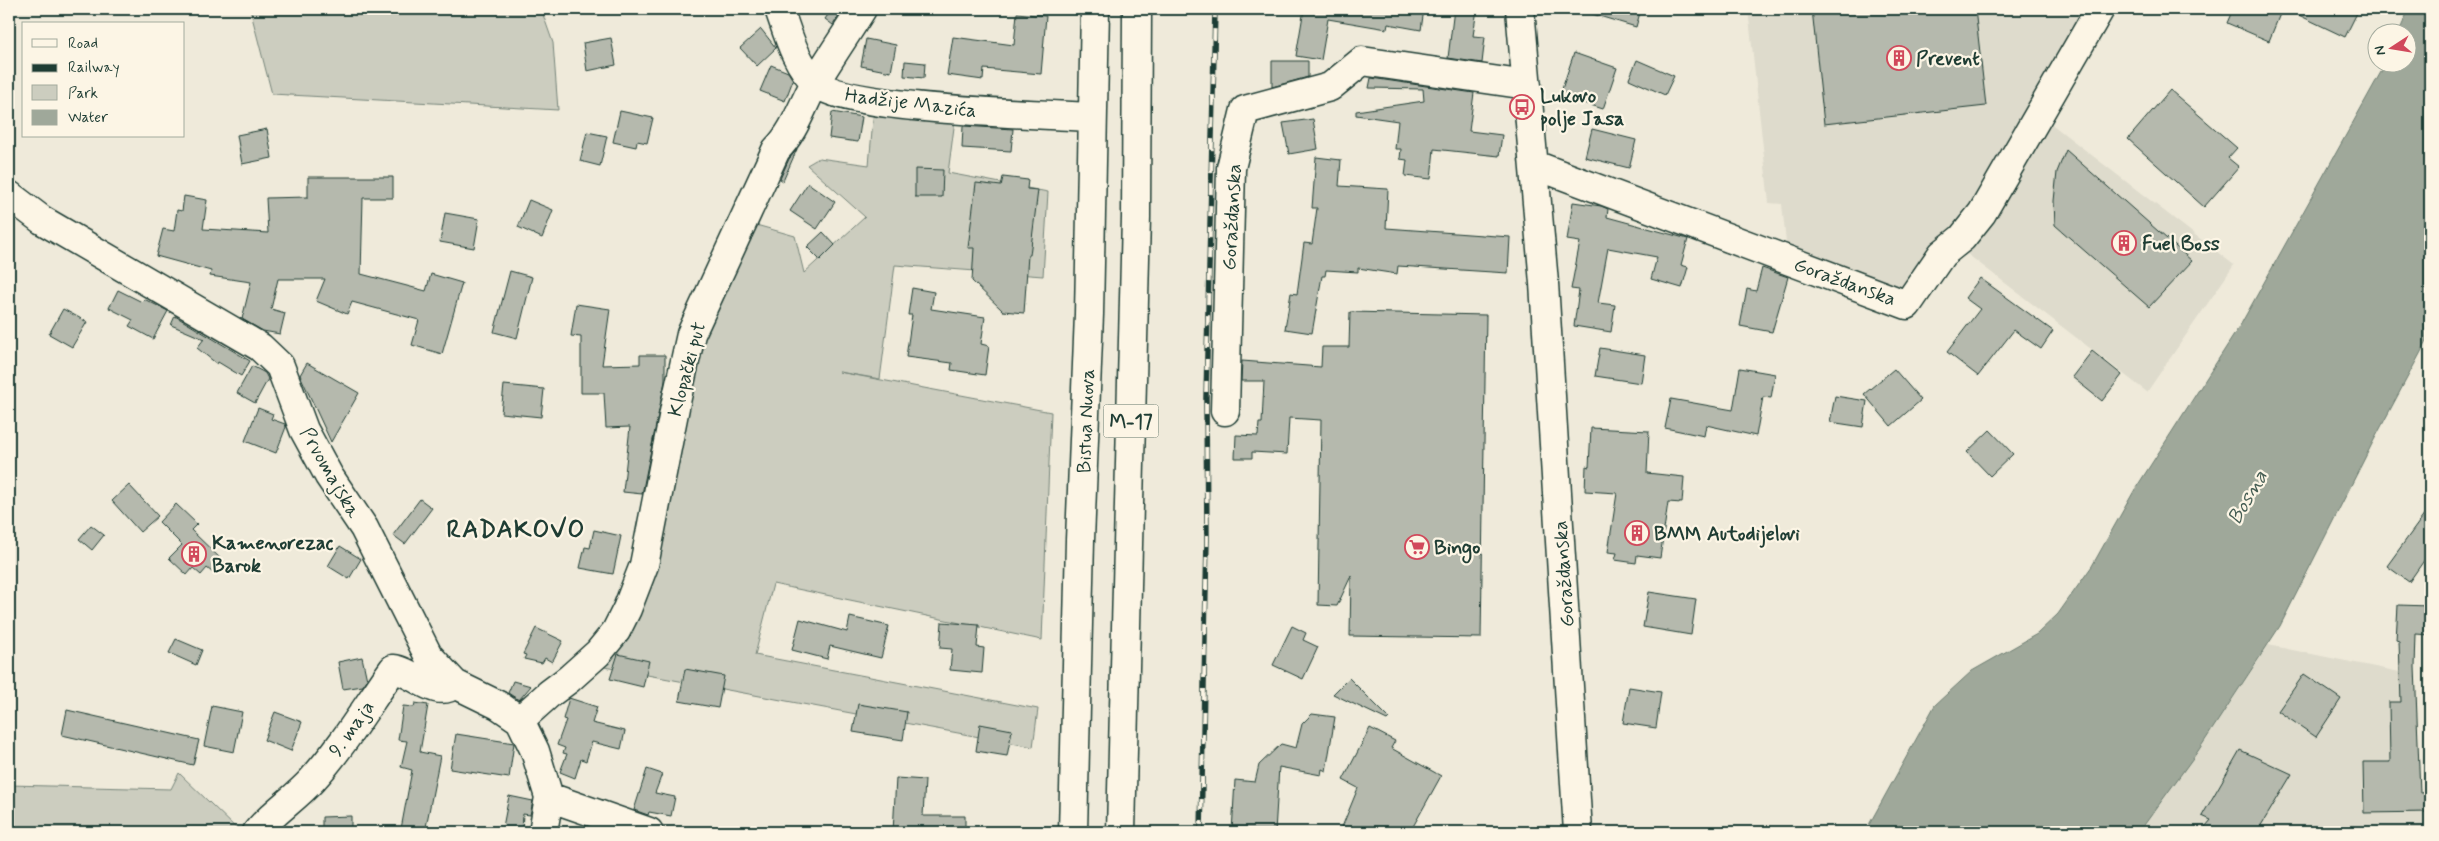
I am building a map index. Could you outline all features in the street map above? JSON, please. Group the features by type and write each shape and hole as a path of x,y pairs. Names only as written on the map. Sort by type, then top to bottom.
{"main road":[{"name":"Hadžije Mazića","path":"779,9 797,59 815,82 828,91 864,100 940,108 1092,117"},
{"name":"Klopački put","path":"520,720 598,653 616,631 627,609 644,566 691,334 776,150 787,139 800,117 815,82 862,9"},
{"name":"Bistua Nuova","path":"1073,832 1080,550 1089,314 1095,9"},
{"name":"M-17","path":"1121,832 1136,217 1137,9"},
{"name":"Goraždanska","path":"1520,9 1544,283 1578,832"},
{"name":"Goraždanska","path":"1534,166 1907,305 1942,254 1962,238 1982,213 2100,9"},
{"name":"Goraždanska","path":"1225,411 1231,168 1246,110 1330,87 1362,61 1527,85"},
{"name":"Prvomajska","path":"9,195 42,220 252,342 280,366 304,430 329,476 364,528 428,655 455,684 498,705 520,720 535,751 549,796 543,832"},
{"name":"9. maja","path":"257,832 270,816 311,782 350,735 393,669 403,670 440,690 448,690 455,684"},
{"path":"549,796 649,832"}],"shaded area":[{"name":"Prevent","path":"1748,9 2089,9 1979,204 1903,298 1787,253 1782,204 1769,203"},
{"path":"2045,119 2234,265 2147,392 1966,253"},
{"path":"2268,645 2414,675 2418,797 2430,797 2430,832 2139,832 2198,751"}],"green space":[{"path":"250,9 541,9 553,43 558,110 272,94"},
{"path":"874,109 956,112 948,173 1048,192 1043,276 895,265 880,379 839,372 1051,412 1042,640 773,584 755,655 1038,709 1033,747 599,666 621,635 697,346 742,221 795,236 804,273 865,217 807,165 819,158 869,165"},
{"path":"179,773 240,832 9,832 9,785 171,789"}],"water":[{"name":"Bosna","path":"2409,9 2430,9 2430,335 2374,440 2280,626 2198,751 2139,832 1865,832 1935,705 1972,671 2037,634 2058,614 2092,566 2134,491 2241,324 2381,72 2416,72 2416,22 2403,22"}],"building":[{"path":"832,9 842,11 833,25 825,19"},
{"path":"1304,9 1424,9 1421,30 1388,24 1387,29 1328,19 1321,60 1296,56"},
{"path":"1454,9 1477,9 1473,36 1485,37 1482,63 1448,58"},
{"path":"1590,9 1641,9 1636,27 1589,13"},
{"name":"Prevent","path":"1812,9 1975,9 1986,106 1824,124"},
{"path":"2233,9 2282,9 2269,41 2227,23"},
{"path":"2286,9 2359,9 2345,37"},
{"path":"1017,13 1046,16 1041,74 984,69 983,80 947,75 953,37 1014,45"},
{"path":"761,29 776,48 757,66 740,48"},
{"path":"611,38 616,65 587,71 583,43"},
{"path":"866,39 896,45 891,72 861,66"},
{"path":"1574,53 1617,68 1603,109 1560,95"},
{"path":"1637,60 1674,76 1665,95 1629,79"},
{"path":"905,61 925,63 924,78 904,76"},
{"path":"1272,61 1308,61 1308,77 1272,87"},
{"path":"771,65 788,72 793,80 785,101 760,91"},
{"path":"1371,78 1474,93 1469,131 1502,135 1499,156 1434,149 1431,179 1405,176 1407,160 1400,159 1401,149 1395,149 1398,121 1356,115 1356,111 1424,101 1423,89 1369,88"},
{"path":"2170,90 2237,148 2228,158 2239,167 2204,207 2128,139"},
{"path":"620,111 653,118 647,143 637,141 636,147 613,142"},
{"path":"832,112 862,117 858,142 829,138"},
{"path":"1313,119 1318,149 1289,154 1283,123"},
{"path":"963,126 1013,129 1011,151 962,148"},
{"path":"267,129 272,158 242,164 237,135"},
{"path":"1592,129 1636,140 1629,168 1585,157"},
{"path":"587,132 607,136 600,166 580,161"},
{"path":"797,149 783,181 780,179 789,159"},
{"name":"Fuel Boss","path":"2066,150 2192,261 2149,307 2055,225 2054,201 2057,172"},
{"path":"1316,157 1341,160 1339,186 1388,189 1386,228 1510,237 1508,273 1398,266 1397,274 1358,268 1358,272 1326,270 1325,276 1322,276 1312,333 1285,329 1291,293 1297,294 1304,243 1312,244 1317,208 1312,208"},
{"path":"915,169 943,170 942,197 915,197"},
{"path":"308,177 393,177 393,198 363,198 361,274 426,291 431,274 462,283 442,354 412,345 419,320 352,302 347,314 316,301 325,279 278,279 271,309 285,313 280,334 263,331 242,319 251,282 210,276 211,271 156,256 163,229 174,231 177,210 182,211 184,196 207,200 203,229 268,233 266,198 308,197"},
{"path":"1003,177 1028,180 1027,189 1038,190 1030,255 1028,255 1024,313 1003,311 972,281 974,248 968,248 976,183 1001,186"},
{"path":"808,183 835,202 817,229 790,211"},
{"path":"529,200 553,210 542,238 518,227"},
{"path":"1573,202 1601,206 1608,209 1607,217 1688,239 1681,265 1688,267 1682,288 1651,279 1657,257 1608,248 1598,303 1615,305 1611,332 1574,326 1579,290 1571,289 1580,242 1567,240"},
{"path":"445,213 479,219 474,248 440,242"},
{"path":"823,232 835,245 820,260 807,247"},
{"path":"1762,268 1788,277 1772,332 1740,326 1747,289 1756,291"},
{"path":"510,271 532,277 517,338 494,332"},
{"path":"1980,278 2053,331 2041,349 2014,330 1978,376 1947,352 1980,309 1965,298"},
{"path":"912,288 934,292 931,309 985,317 981,344 989,346 985,375 951,370 952,363 906,357 912,315 908,315"},
{"path":"118,290 142,302 144,299 168,311 153,339 129,326 133,320 109,308"},
{"path":"576,304 610,309 602,365 640,364 640,355 665,355 665,381 642,494 623,492 630,427 606,428 604,393 581,393 581,337 571,336"},
{"path":"63,309 87,322 72,347 49,334"},
{"path":"1350,312 1486,315 1481,638 1350,636 1351,576 1337,606 1318,605 1321,420 1289,418 1287,454 1252,452 1252,458 1235,458 1236,435 1258,436 1259,423 1262,423 1264,381 1241,381 1242,361 1321,367 1322,347 1349,347"},
{"path":"175,316 250,361 241,376 218,362 217,364 197,348 204,339 171,325"},
{"path":"1600,348 1645,355 1641,383 1595,376"},
{"path":"2092,351 2122,375 2102,401 2072,377"},
{"path":"307,363 359,393 331,442 300,375"},
{"path":"252,366 265,373 268,379 255,403 237,393"},
{"path":"1740,368 1775,374 1771,398 1763,397 1756,436 1706,425 1704,436 1665,428 1671,399 1733,410"},
{"path":"1894,369 1921,400 1891,426 1864,394"},
{"path":"504,385 544,389 541,417 501,413"},
{"path":"1835,396 1867,401 1863,427 1830,422"},
{"path":"258,408 273,414 271,419 285,424 286,427 276,453 245,441"},
{"path":"1591,428 1649,431 1647,473 1684,477 1682,503 1668,502 1660,558 1637,555 1636,563 1615,560 1617,553 1608,552 1617,493 1585,491 1586,466 1589,467"},
{"path":"1990,430 2013,454 1990,476 1967,452"},
{"path":"129,485 158,516 140,532 112,501"},
{"path":"420,499 432,508 405,544 393,535"},
{"name":"Kamenorezac Barok","path":"176,504 197,524 191,530 224,562 213,573 207,568 201,575 193,568 187,575 169,558 182,545 159,522"},
{"path":"2430,507 2430,552 2409,582 2387,566"},
{"path":"91,525 104,535 92,550 79,539"},
{"path":"594,530 621,536 613,574 580,568 585,547 590,548"},
{"path":"340,546 361,559 349,579 328,566"},
{"name":"BMM Autodijelovi","path":"1649,592 1696,599 1691,635 1643,627"},
{"path":"2398,605 2430,606 2430,635 2416,634 2415,667 2420,793 2430,792 2430,812 2364,813 2363,762 2390,762 2389,702 2401,702 2399,641 2396,640"},
{"path":"850,617 889,626 881,658 830,646 827,659 792,650 800,619 847,632"},
{"path":"942,622 979,625 977,647 984,648 982,673 950,670 952,649 940,648"},
{"path":"1292,626 1306,633 1303,640 1318,647 1303,679 1273,665"},
{"path":"536,628 563,641 552,662 545,658 542,663 524,659 526,655 523,654"},
{"path":"176,639 202,650 196,665 169,653"},
{"path":"618,654 649,661 643,687 610,679"},
{"path":"362,657 367,680 363,686 343,689 338,662"},
{"path":"685,669 724,676 718,708 679,701"},
{"path":"2304,674 2341,699 2316,737 2278,711"},
{"path":"1349,678 1389,718 1387,720 1333,694"},
{"path":"513,681 531,686 519,700 508,693"},
{"path":"1629,687 1661,692 1656,728 1623,723"},
{"path":"569,698 597,707 592,723 625,731 621,749 592,742 586,761 581,759 575,778 560,772 567,754 563,753 565,748 557,745 566,720 563,719"},
{"path":"415,703 428,705 420,752 440,756 425,832 401,829 412,770 401,767 407,741 398,740 403,706 414,707"},
{"path":"858,704 907,712 903,740 853,732"},
{"path":"212,706 242,712 234,752 204,746"},
{"path":"67,710 199,740 193,765 62,735"},
{"path":"275,712 302,722 291,751 264,740"},
{"path":"1312,714 1335,717 1326,771 1322,769 1321,775 1279,767 1275,832 1232,832 1235,780 1255,782 1259,765 1281,744 1296,748 1302,724"},
{"path":"980,724 1012,730 1007,756 976,751"},
{"path":"1370,728 1395,741 1391,748 1441,776 1410,832 1340,832 1358,788 1343,780"},
{"path":"456,734 514,743 509,778 450,769"},
{"path":"2240,750 2292,774 2257,832 2201,832 2211,820 2202,816"},
{"path":"647,769 662,774 655,793 675,797 671,816 649,812 648,815 634,810"},
{"path":"896,778 925,780 923,816 965,816 965,832 893,832"},
{"path":"509,796 533,801 530,815 523,814 522,832 502,832"},
{"path":"351,816 351,832 322,832 322,817"}],"railway":[{"path":"1201,832 1207,540 1206,398 1215,9"}],"place":[{"name":"Prevent","path":"1899,58"},
{"name":"Lukovo polje Jasa","path":"1522,107"},
{"name":"Fuel Boss","path":"2124,243"},
{"name":"BMM Autodijelovi","path":"1637,533"},
{"name":"Bingo","path":"1417,547"},
{"name":"Kamenorezac Barok","path":"194,554"}],"district":[{"name":"RADAKOVO","path":"516,528"}]}
